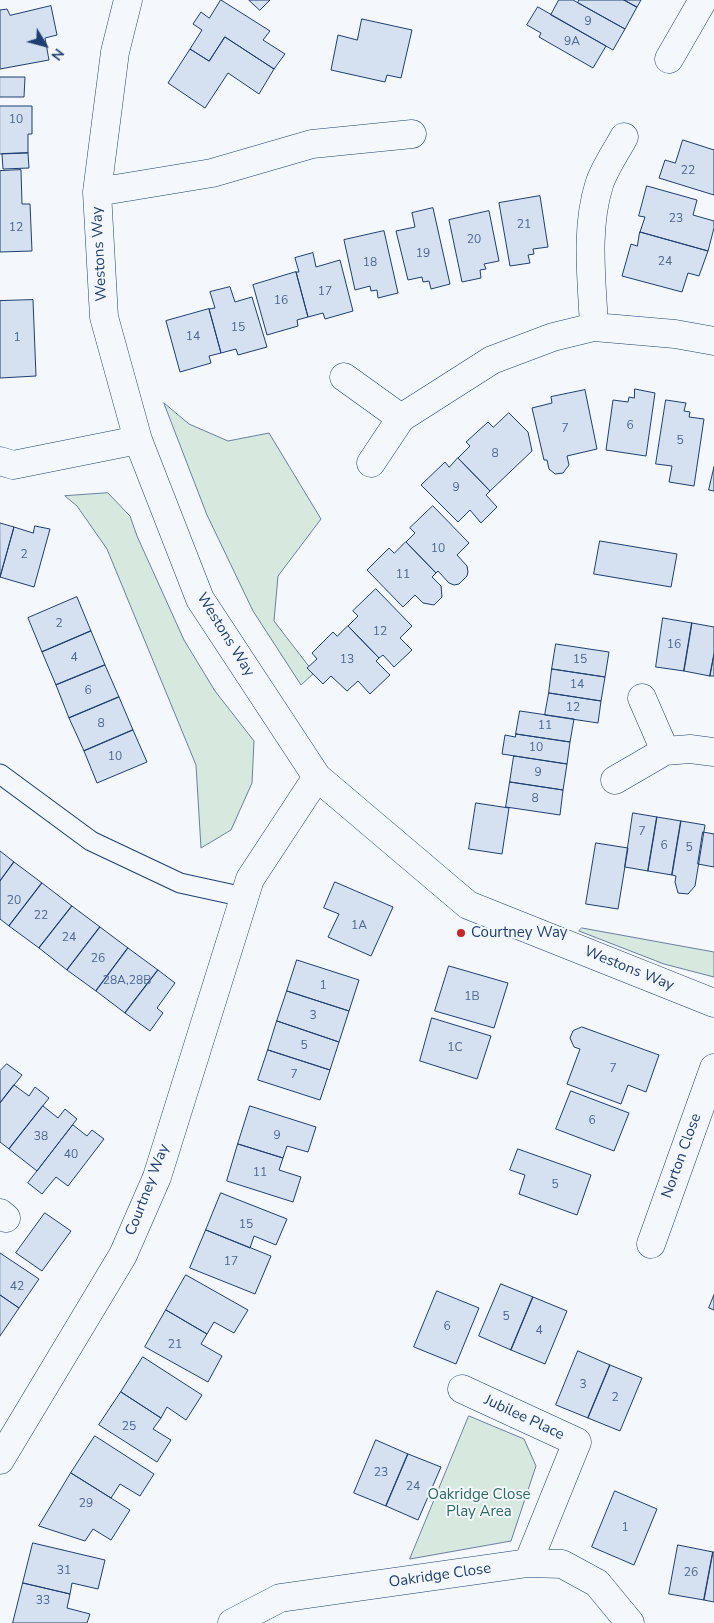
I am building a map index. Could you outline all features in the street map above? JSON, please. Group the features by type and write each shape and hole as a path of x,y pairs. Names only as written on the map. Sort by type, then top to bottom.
{"street":[{"name":"Westons Way","path":"128,0 115,52 97,192 104,317 138,440 200,599 317,777 468,905 714,1004"},
{"path":"669,59 703,0"},
{"path":"97,192 212,173 312,144 412,134"},
{"path":"594,327 591,258 592,220 599,184 624,137"},
{"path":"371,463 401,418 492,360 553,337 594,327 675,334 714,341"},
{"path":"344,377 401,418"},
{"path":"0,461 13,465 138,440"},
{"path":"642,698 665,751"},
{"path":"615,780 665,751 690,749 714,752"},
{"name":"Courtney Way","path":"0,1460 123,1255 157,1177 250,879 317,777"},
{"name":"Norton Close","path":"651,1244 714,1068"},
{"name":"Jubilee Place","path":"462,1389 577,1442 528,1563"},
{"name":"Oakridge Close","path":"232,1623 280,1598 528,1563 562,1564 597,1582 630,1623"}],"lane":[{"path":"0,774 91,841 180,883 244,897"}],"green space":[{"path":"164,403 189,424 228,441 269,433 321,519 278,576 274,621 314,673 301,685 253,611 207,515"},
{"path":"108,493 130,516 137,536 184,640 215,691 254,741 252,783 231,830 201,848 196,765 107,549 77,506 65,496"},
{"path":"582,928 714,952 714,977 664,964 579,931"},
{"name":"Oakridge Close Play Area","path":"469,1416 524,1439 536,1466 511,1541 410,1559"}],"building":[{"path":"221,0 270,31 263,40 285,54 274,69 225,37 209,61 190,49 202,30 193,24 201,12 209,18"},
{"path":"249,0 270,0 260,10"},
{"path":"559,0 573,0 625,29 613,50 551,15"},
{"path":"579,0 624,0 637,7 625,29 578,3"},
{"path":"624,0 641,0 637,7"},
{"path":"51,6 57,35 45,38 49,60 0,69 0,10 7,9 10,15"},
{"path":"538,7 606,46 593,68 539,37 541,33 527,25"},
{"path":"362,19 412,30 401,78 387,75 385,82 331,70 338,35 357,40"},
{"path":"225,37 274,69 259,94 228,73 205,108 168,83 190,49 209,61"},
{"path":"0,77 25,77 24,97 0,97"},
{"path":"0,106 32,106 32,134 28,134 28,153 0,154"},
{"path":"683,140 714,150 714,195 659,178 665,160 675,163"},
{"path":"28,153 29,168 3,169 2,154"},
{"path":"21,170 22,204 30,204 32,251 0,252 0,171"},
{"path":"647,186 697,200 693,215 714,221 708,251 640,232 645,217 639,216"},
{"path":"540,196 548,247 533,249 534,254 528,255 530,263 510,266 499,203"},
{"path":"433,208 450,284 431,289 429,281 423,282 422,277 408,280 396,231 415,227 412,213"},
{"path":"489,211 499,261 484,264 486,269 480,270 481,278 462,282 449,220"},
{"path":"384,231 398,293 378,298 377,290 371,291 370,286 355,290 344,240"},
{"path":"640,232 708,251 699,276 688,273 682,292 622,276 631,244 637,246"},
{"path":"313,253 316,267 340,260 353,311 325,319 323,313 308,317 296,272 299,272 295,258"},
{"path":"296,272 308,317 297,320 298,326 267,335 253,285"},
{"path":"230,287 235,302 252,297 267,347 238,355 236,349 221,353 209,309 215,308 210,292"},
{"path":"33,300 36,376 0,378 0,301"},
{"path":"209,309 221,353 209,356 211,363 180,372 166,321"},
{"path":"635,389 655,393 646,456 606,450 613,400 628,402 629,397 634,398"},
{"path":"585,390 597,449 567,456 569,465 563,473 555,474 549,469 547,460 544,460 532,408 552,403 551,397"},
{"path":"666,400 686,403 684,411 690,412 689,417 704,419 694,486 669,482 672,466 656,464"},
{"path":"509,413 528,432 532,451 490,491 458,458 470,446 466,442 488,422 493,427"},
{"path":"458,458 490,491 486,495 497,507 481,523 470,510 458,522 421,485 445,462 449,467"},
{"path":"714,467 714,491 709,490"},
{"path":"433,506 469,543 457,555 467,566 468,572 467,576 459,584 449,583 438,571 436,573 406,542 415,533 410,528"},
{"path":"0,523 14,527 0,577"},
{"path":"35,526 50,529 34,587 0,577 14,527 33,533"},
{"path":"600,541 677,554 671,587 594,574"},
{"path":"406,542 436,573 432,577 441,586 442,597 434,605 423,603 415,595 403,607 367,570 389,548 394,553"},
{"path":"376,589 412,626 400,638 412,650 394,667 383,655 379,658 348,626 358,616 353,611"},
{"path":"77,597 91,631 42,652 28,618"},
{"path":"663,618 692,623 684,671 656,667"},
{"path":"692,623 714,627 714,654 710,676 684,671"},
{"path":"348,626 379,658 376,661 390,675 370,694 358,681 347,691 331,676 323,684 307,668 317,659 312,653 333,632 337,636"},
{"path":"91,631 105,665 56,685 42,652"},
{"path":"556,644 609,652 605,677 552,669"},
{"path":"714,654 714,676 710,676"},
{"path":"105,665 119,697 69,718 56,685"},
{"path":"552,669 605,677 601,701 549,693"},
{"path":"549,693 601,701 598,723 545,715"},
{"path":"119,697 133,730 84,751 69,718"},
{"path":"520,711 574,719 570,742 516,734"},
{"path":"133,730 147,762 97,783 84,751"},
{"path":"516,734 570,742 567,764 502,754 505,735 515,737"},
{"path":"514,756 567,764 563,790 510,782"},
{"path":"510,782 563,790 560,815 506,807"},
{"path":"476,803 509,808 502,854 469,849"},
{"path":"633,813 657,817 648,871 625,867"},
{"path":"657,817 681,821 672,875 648,871"},
{"path":"681,821 705,825 695,886 688,894 678,893 675,882 676,876 672,875"},
{"path":"703,832 714,834 714,867 698,864"},
{"path":"596,843 628,848 618,909 586,904"},
{"path":"0,851 14,862 0,881"},
{"path":"14,862 42,883 9,926 0,919 0,881"},
{"path":"335,882 393,907 371,956 328,937 339,914 324,908"},
{"path":"42,883 72,906 39,948 9,926"},
{"path":"72,906 100,927 67,970 39,948"},
{"path":"100,927 128,948 96,991 67,970"},
{"path":"128,948 158,970 125,1013 96,991"},
{"path":"297,960 359,980 349,1011 287,991"},
{"path":"449,966 508,983 494,1028 435,1011"},
{"path":"158,970 175,983 157,1008 163,1013 150,1031 125,1013"},
{"path":"287,991 349,1011 339,1042 277,1021"},
{"path":"432,1018 491,1036 477,1079 420,1061"},
{"path":"277,1021 339,1042 330,1070 268,1050"},
{"path":"582,1027 659,1055 646,1092 628,1085 621,1104 567,1084 580,1049 574,1047 570,1038 573,1031"},
{"path":"268,1050 330,1070 320,1100 258,1080"},
{"path":"7,1064 22,1075 0,1103 0,1071"},
{"path":"14,1085 29,1096 35,1087 49,1098 9,1149 0,1142 0,1103"},
{"path":"571,1091 629,1113 614,1151 556,1129"},
{"path":"43,1106 58,1118 65,1109 77,1119 37,1171 9,1149"},
{"path":"250,1106 316,1127 308,1152 287,1146 283,1158 238,1144"},
{"path":"73,1125 87,1136 92,1130 104,1139 68,1186 56,1177 42,1194 28,1183"},
{"path":"238,1144 283,1158 279,1170 301,1177 293,1202 227,1181"},
{"path":"518,1149 591,1175 577,1215 519,1194 525,1175 510,1170"},
{"path":"221,1193 287,1219 276,1245 254,1236 250,1248 206,1230"},
{"path":"45,1213 71,1231 42,1271 16,1253"},
{"path":"206,1230 271,1256 255,1294 190,1268"},
{"path":"0,1253 39,1279 19,1308 0,1295"},
{"path":"186,1275 248,1310 234,1333 214,1322 207,1334 166,1310"},
{"path":"501,1284 533,1297 511,1350 479,1336"},
{"path":"437,1291 479,1308 456,1364 414,1347"},
{"path":"0,1295 19,1308 0,1336"},
{"path":"714,1295 714,1310 709,1308"},
{"path":"533,1297 567,1311 545,1364 511,1350"},
{"path":"166,1310 207,1334 201,1344 222,1356 208,1382 145,1347"},
{"path":"578,1351 610,1365 588,1418 556,1405"},
{"path":"143,1357 202,1395 186,1420 167,1407 161,1418 121,1392"},
{"path":"610,1365 642,1378 620,1431 588,1418"},
{"path":"121,1392 161,1418 153,1429 171,1440 157,1462 99,1425"},
{"path":"95,1436 154,1474 140,1496 120,1484 111,1498 71,1473"},
{"path":"376,1440 408,1454 386,1506 354,1493"},
{"path":"408,1454 441,1467 418,1520 386,1506"},
{"path":"71,1473 130,1510 111,1540 93,1529 85,1541 39,1526"},
{"path":"615,1491 657,1509 634,1565 592,1547"},
{"path":"33,1543 105,1560 98,1589 72,1583 70,1594 23,1583"},
{"path":"678,1545 713,1552 704,1600 669,1594"},
{"path":"714,1552 714,1602 704,1600"},
{"path":"23,1583 70,1594 67,1608 90,1614 87,1623 13,1623"}],"place":[{"name":"Courtney Way","path":"461,933"}]}
